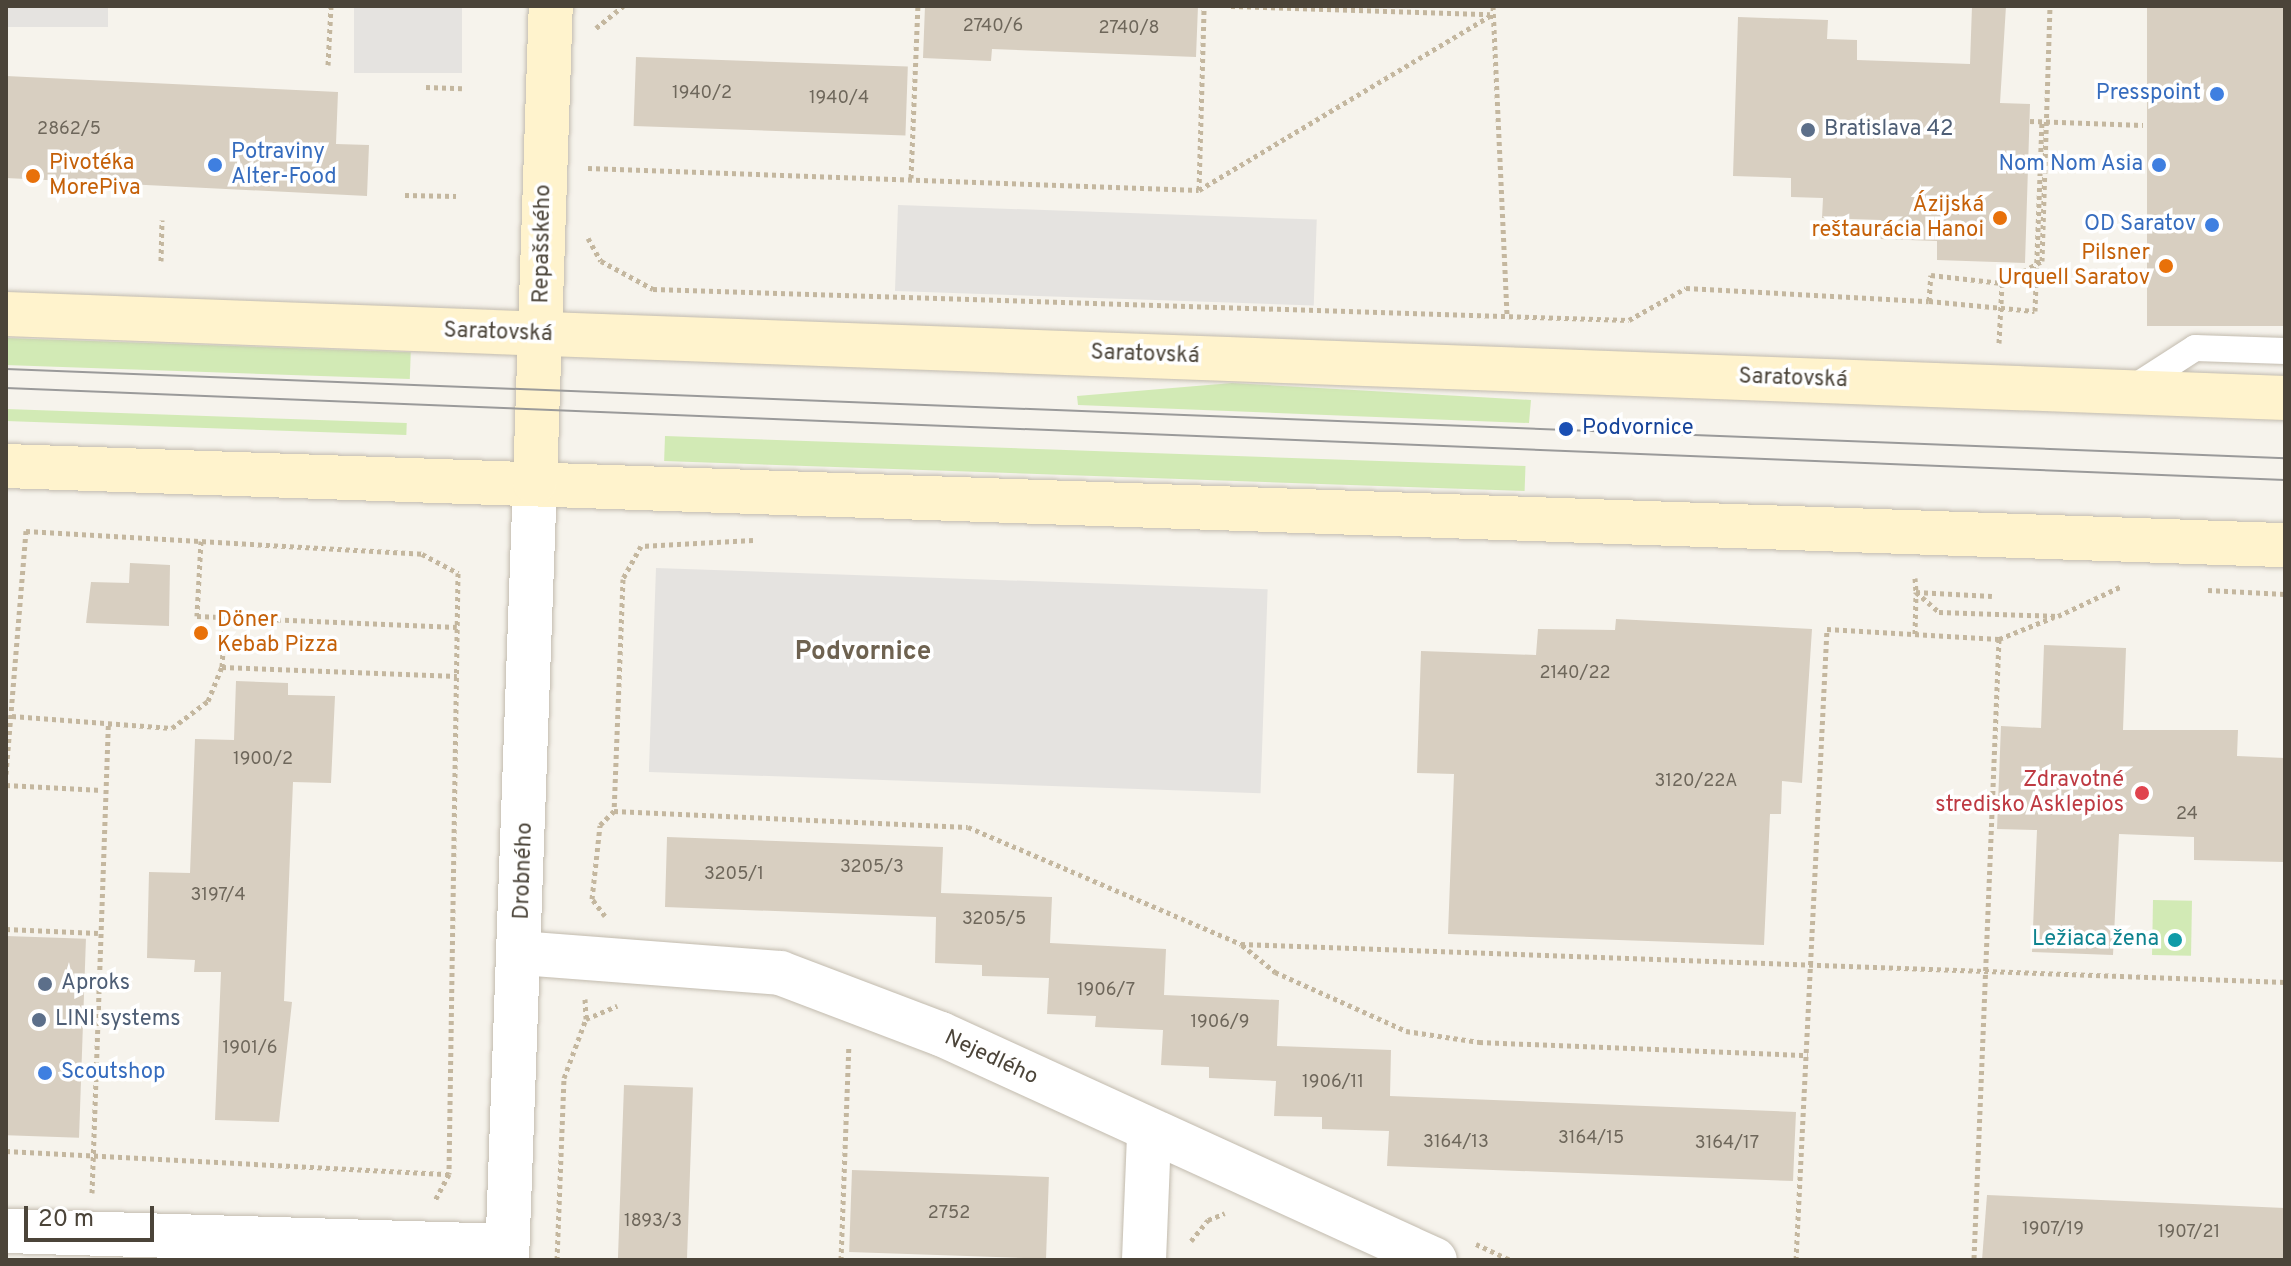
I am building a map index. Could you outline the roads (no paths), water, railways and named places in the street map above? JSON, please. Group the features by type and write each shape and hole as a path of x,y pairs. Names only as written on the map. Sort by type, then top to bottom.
{"main road":[{"name":"Repašského","path":"535,482 551,6"},
{"name":"Saratovská","path":"6,314 2285,398"},
{"path":"6,466 2285,545"}],"street":[{"name":"Drobného","path":"507,1253 521,953 535,482"},
{"name":"Nejedlého","path":"521,953 780,973 941,1034 1149,1133 1435,1260"},
{"path":"1144,1260 1149,1133"},
{"path":"6,1231 507,1253"}],"lane":[{"path":"2125,392 2195,348 2285,351"}],"tram line":[{"path":"6,369 2285,458"},
{"path":"6,388 2285,480"}],"place":[{"name":"Presspoint","path":"2217,94"},
{"name":"Bratislava 42","path":"1808,130"},
{"name":"Potraviny Alter-Food","path":"215,165"},
{"name":"Nom Nom Asia","path":"2159,165"},
{"name":"Pivotéka MorePiva","path":"33,176"},
{"name":"Ázijská reštaurácia Hanoi","path":"2000,218"},
{"name":"OD Saratov","path":"2212,225"},
{"name":"Pilsner Urquell Saratov","path":"2166,266"},
{"name":"Podvornice","path":"1566,429"},
{"name":"Döner Kebab Pizza","path":"201,633"},
{"name":"Zdravotné stredisko Asklepios","path":"2142,793"},
{"name":"Ležiaca žena","path":"2175,940"},
{"name":"Aproks","path":"45,984"},
{"name":"LINI systems","path":"39,1020"},
{"name":"Scoutshop","path":"45,1073"}],"district":[{"name":"Podvornice","path":"863,653"}]}
